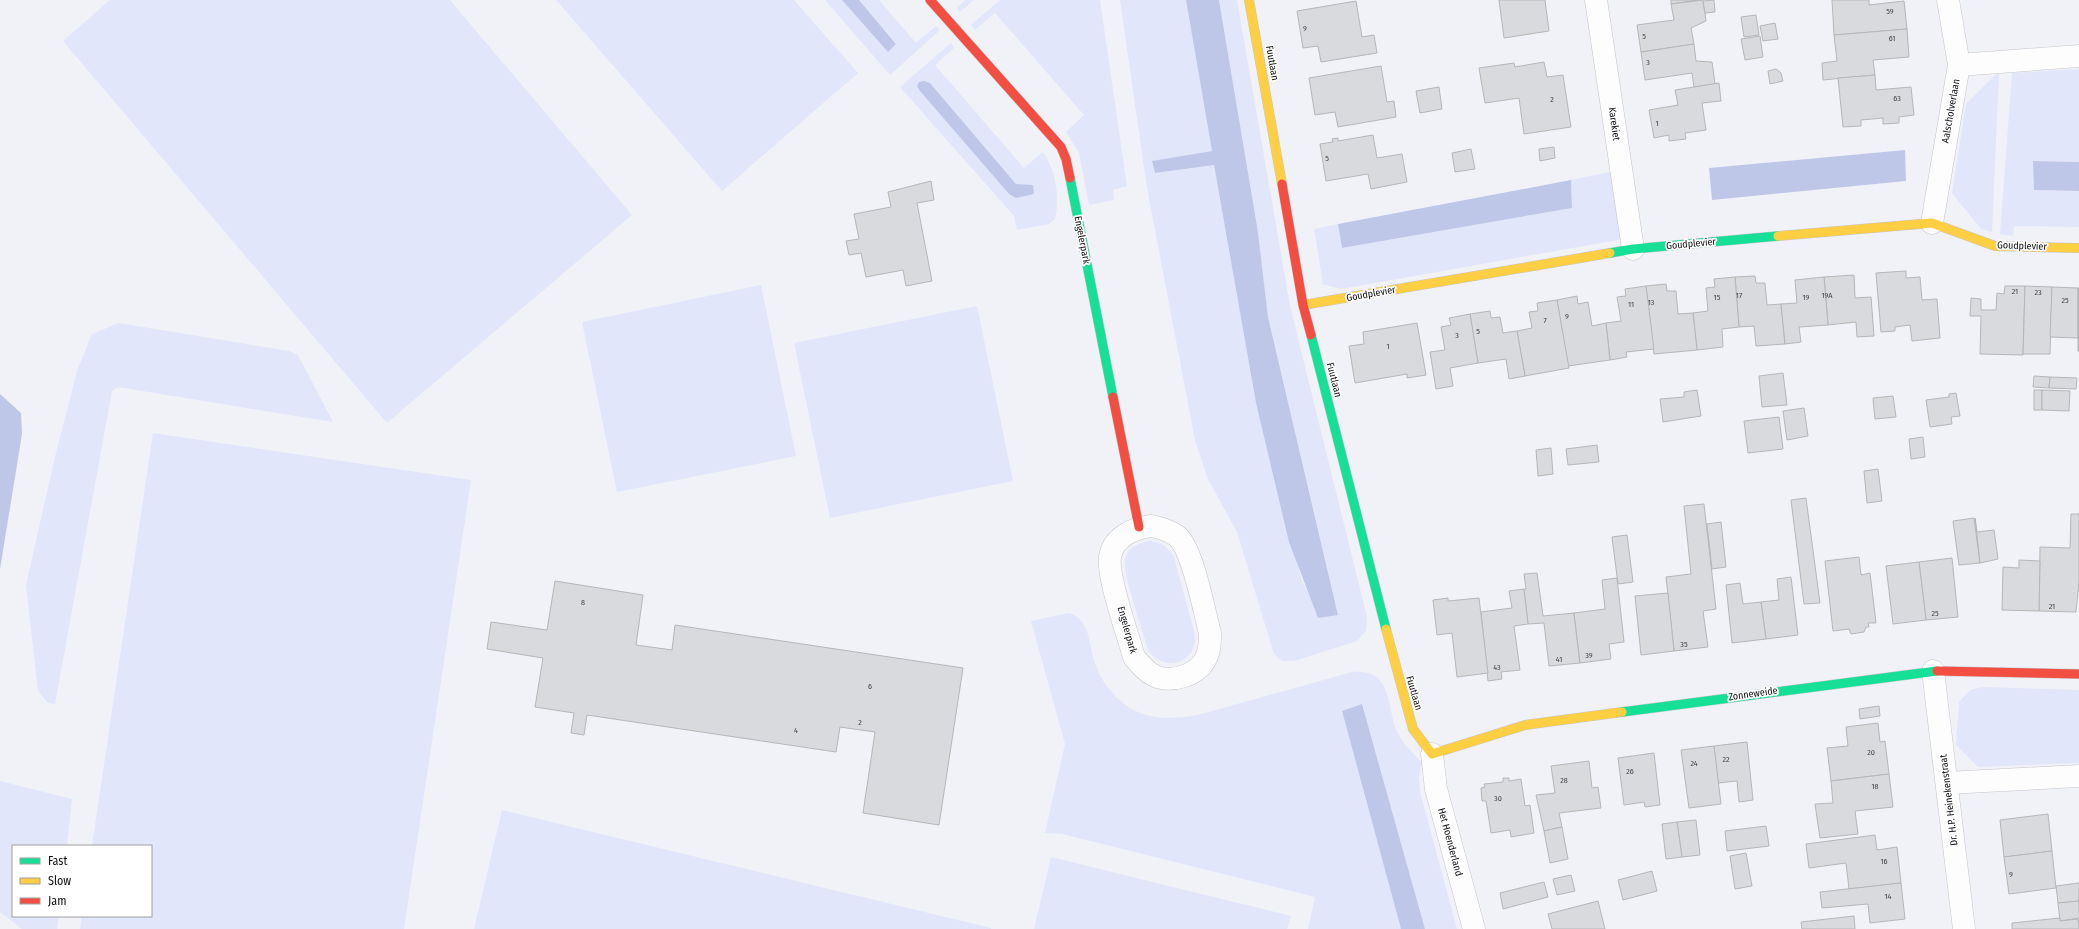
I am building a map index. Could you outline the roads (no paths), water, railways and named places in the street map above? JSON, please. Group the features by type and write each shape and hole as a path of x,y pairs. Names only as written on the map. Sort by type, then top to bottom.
{"street":[{"name":"Engelerpark","path":"930,0 1061,147 1066,159 1139,527"},
{"name":"Fuutlaan","path":"1249,0 1303,305 1389,644 1413,729 1432,754"},
{"name":"Karekiet","path":"1596,0 1633,249"},
{"name":"Aalscholverlaan","path":"1932,223 1959,65 1948,0"},
{"path":"1959,65 2079,56"},
{"name":"Goudplevier","path":"1303,305 1633,249 1932,223 1995,246 2079,248"},
{"name":"Engelerpark","path":"1151,526 1165,528 1178,537 1188,550 1210,633 1210,645 1205,661 1194,671 1181,677 1167,678 1154,676 1142,668 1134,657 1113,581 1110,557 1115,545 1126,534 1139,527 1151,526"},
{"name":"Zonneweide","path":"1432,754 1524,725 1933,671 2079,674"},
{"name":"Dr. H.P. Heinekenstraat","path":"1933,671 1964,929"},
{"name":"Het Hoenderland","path":"1432,754 1436,789 1474,929"},
{"path":"1947,783 2079,776"}],"water":[{"path":"842,0 859,0 896,44 888,52"},
{"path":"1186,0 1219,0 1258,232 1268,317 1338,615 1318,618 1289,542 1256,403 1214,165 1155,173 1152,161 1212,151"},
{"path":"924,81 930,83 1016,184 1033,185 1034,194 1016,198 1009,194 920,91 917,86 919,82"},
{"path":"1905,150 1906,181 1712,200 1709,168"},
{"path":"2033,161 2079,162 2079,191 2034,190"},
{"path":"1571,180 1572,208 1342,248 1338,224"},
{"path":"0,394 21,413 22,434 0,569"},
{"path":"1362,704 1425,929 1401,929 1342,711"}]}
